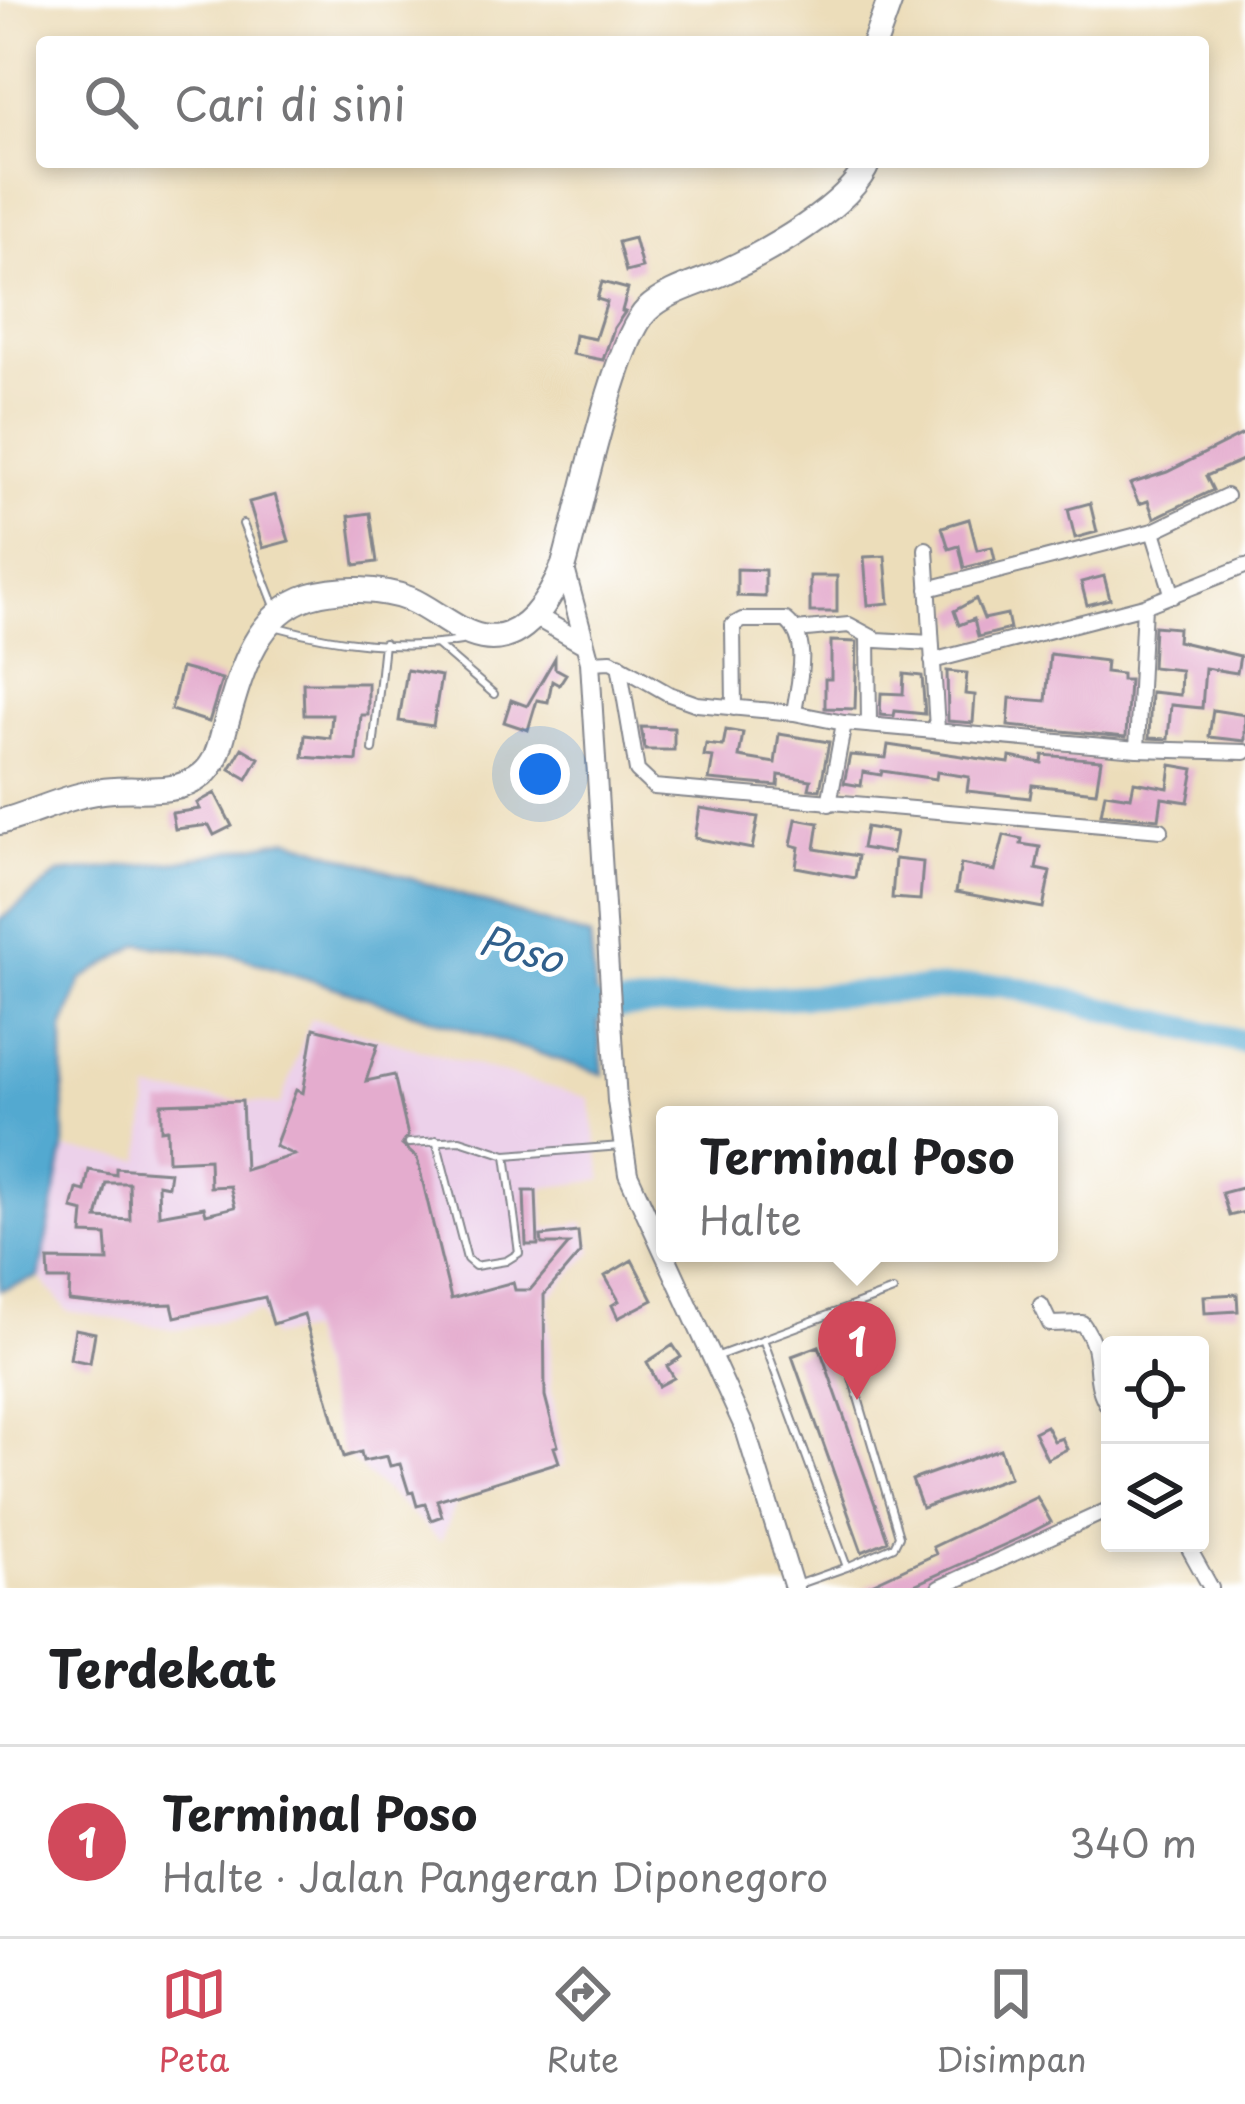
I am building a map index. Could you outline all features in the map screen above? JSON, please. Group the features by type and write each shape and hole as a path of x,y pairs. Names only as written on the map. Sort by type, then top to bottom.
{"highway":[{"path":"877,36 890,0"},
{"path":"0,822 76,795 165,790 206,773 217,758 248,659 272,618 328,591 409,599 482,637 509,634 535,616 554,590 564,565 634,326 646,310 778,242 836,201 866,168"}],"street":[{"path":"928,589 1153,530 1226,496"},
{"path":"1153,530 1172,596"},
{"path":"926,549 937,729"},
{"path":"564,565 587,653 617,1101 634,1192 656,1237"},
{"path":"932,661 1144,606 1245,566"},
{"path":"1137,749 1144,606"},
{"path":"535,616 587,653 620,664 669,694 697,704 844,723 1137,749 1245,752"},
{"path":"734,708 734,626 742,620 786,620 796,629 801,656 794,713"},
{"path":"796,629 849,625 895,643 931,643"},
{"path":"868,635 869,724"},
{"path":"620,664 637,771 649,784 677,791 1161,830"},
{"path":"829,804 844,723"},
{"path":"668,1262 746,1429 794,1587"},
{"path":"1041,1305 1050,1324 1082,1323 1097,1343 1096,1389 1101,1396"},
{"path":"939,1588 1101,1513"},
{"path":"1191,1552 1211,1588"}],"lane":[{"path":"243,524 272,618 322,639 437,645 482,637"},
{"path":"373,750 384,643"},
{"path":"437,645 494,694"},
{"path":"436,1140 467,1259 475,1266 506,1261 519,1252 506,1155"},
{"path":"409,1143 460,1140 506,1155 624,1145"},
{"path":"715,1357 893,1291"},
{"path":"794,1587 894,1546 899,1536 833,1313"},
{"path":"763,1339 847,1567"}],"shaded area":[{"path":"311,1018 589,1098 603,1180 543,1188 545,1229 583,1222 593,1251 550,1297 551,1387 564,1466 458,1500 441,1541 342,1452 307,1331 271,1337 260,1312 178,1330 67,1311 39,1277 64,1149 141,1160 149,1091 280,1105"}],"water":[{"path":"289,839 590,937 603,1074 234,955 140,944 82,979 63,1029 64,1149 39,1277 0,1290 0,920 59,873 181,861"}],"building":[{"path":"634,238 642,268 626,272 618,242"},
{"path":"602,282 628,289 625,312 603,360 572,354 575,335 595,339 607,302 597,299"},
{"path":"1245,433 1245,459 1206,476 1213,490 1154,518 1148,501 1139,504 1130,484 1167,472"},
{"path":"275,495 289,541 263,548 249,502"},
{"path":"1090,503 1097,532 1075,538 1068,509"},
{"path":"370,513 377,562 355,565 349,516"},
{"path":"969,519 977,550 992,547 995,560 964,568 959,546 949,549 942,527"},
{"path":"885,556 889,603 868,605 864,557"},
{"path":"737,569 765,570 765,597 737,596"},
{"path":"810,576 837,576 837,612 810,612"},
{"path":"1104,576 1110,599 1087,605 1081,582"},
{"path":"976,599 984,619 1007,614 1010,629 978,637 974,619 959,625 954,611"},
{"path":"1154,626 1178,628 1177,641 1240,656 1237,673 1205,668 1202,708 1171,705 1168,739 1149,738 1151,692 1180,695 1181,670 1152,667"},
{"path":"831,641 857,642 855,709 825,708"},
{"path":"1050,654 1106,661 1105,672 1129,680 1126,737 1008,726 1010,698 1046,701"},
{"path":"555,658 555,668 566,674 559,685 552,681 548,702 537,700 528,730 504,722 511,700 527,706"},
{"path":"181,668 222,679 209,722 171,710"},
{"path":"407,670 441,676 433,726 399,721"},
{"path":"947,671 967,673 965,694 975,695 973,723 948,721"},
{"path":"904,674 922,676 925,714 895,711 894,716 880,715 881,693 903,694"},
{"path":"303,683 368,683 368,715 361,715 357,761 303,757 305,735 330,738 332,715 304,715"},
{"path":"1213,710 1245,715 1245,741 1209,737"},
{"path":"641,727 674,728 674,750 645,750"},
{"path":"726,730 743,733 739,757 775,763 779,734 829,742 820,790 809,789 811,780 779,775 778,786 709,780 713,757 704,756 706,744 723,746"},
{"path":"888,745 1009,763 1010,757 1042,763 1043,755 1101,760 1096,792 1032,785 1030,798 967,791 969,777 937,772 936,779 863,772 861,786 844,783 850,755 886,758"},
{"path":"242,748 259,758 247,779 230,769"},
{"path":"1171,765 1194,769 1188,802 1162,798 1159,819 1101,814 1105,793 1131,797 1134,782 1168,788"},
{"path":"215,793 232,826 214,835 209,825 175,829 172,813 200,809 197,803"},
{"path":"700,808 758,817 752,849 695,838"},
{"path":"796,819 819,823 815,849 858,856 855,878 796,867 799,847 791,845"},
{"path":"866,827 896,832 892,853 862,848"},
{"path":"1004,835 1040,847 1036,869 1050,872 1043,908 956,892 961,864 995,871"},
{"path":"895,859 923,862 920,900 892,898"},
{"path":"314,1028 378,1044 366,1081 394,1075 408,1136 402,1145 417,1158 451,1299 513,1282 515,1290 530,1290 569,1244 542,1244 541,1236 578,1232 580,1253 544,1295 545,1396 559,1462 437,1500 442,1516 431,1520 425,1504 417,1506 413,1492 409,1493 400,1464 390,1466 387,1456 363,1461 361,1452 344,1457 304,1314 273,1324 265,1297 175,1317 172,1304 116,1306 69,1301 70,1280 49,1280 48,1260 108,1261 106,1235 82,1234 84,1212 72,1209 77,1189 85,1191 89,1170 116,1175 116,1168 170,1172 168,1186 158,1184 159,1215 204,1207 206,1214 235,1207 230,1186 210,1187 209,1159 168,1161 161,1104 242,1101 245,1170 294,1155 275,1146 296,1090 303,1093","holes":["106,1183 129,1183 130,1220 97,1218"]},
{"path":"1245,1187 1245,1212 1229,1216 1222,1193"},
{"path":"524,1191 536,1191 538,1245 526,1245"},
{"path":"632,1260 653,1300 618,1318 612,1305 619,1301 605,1276"},
{"path":"1237,1294 1238,1311 1205,1313 1204,1296"},
{"path":"75,1329 95,1333 90,1363 70,1359"},
{"path":"673,1345 681,1357 667,1366 674,1378 659,1386 647,1362"},
{"path":"819,1346 888,1541 862,1552 792,1356"},
{"path":"1046,1426 1054,1441 1062,1438 1067,1449 1047,1459 1034,1432"},
{"path":"1000,1449 1010,1477 922,1508 912,1480"},
{"path":"1037,1497 1051,1522 907,1588 863,1588 936,1554 933,1547"}],"waterway":[{"name":"Poso","path":"566,999 597,1008 1002,985 1245,1042"}],"place":[{"name":"Terminal Poso","path":"857,1400"}]}
